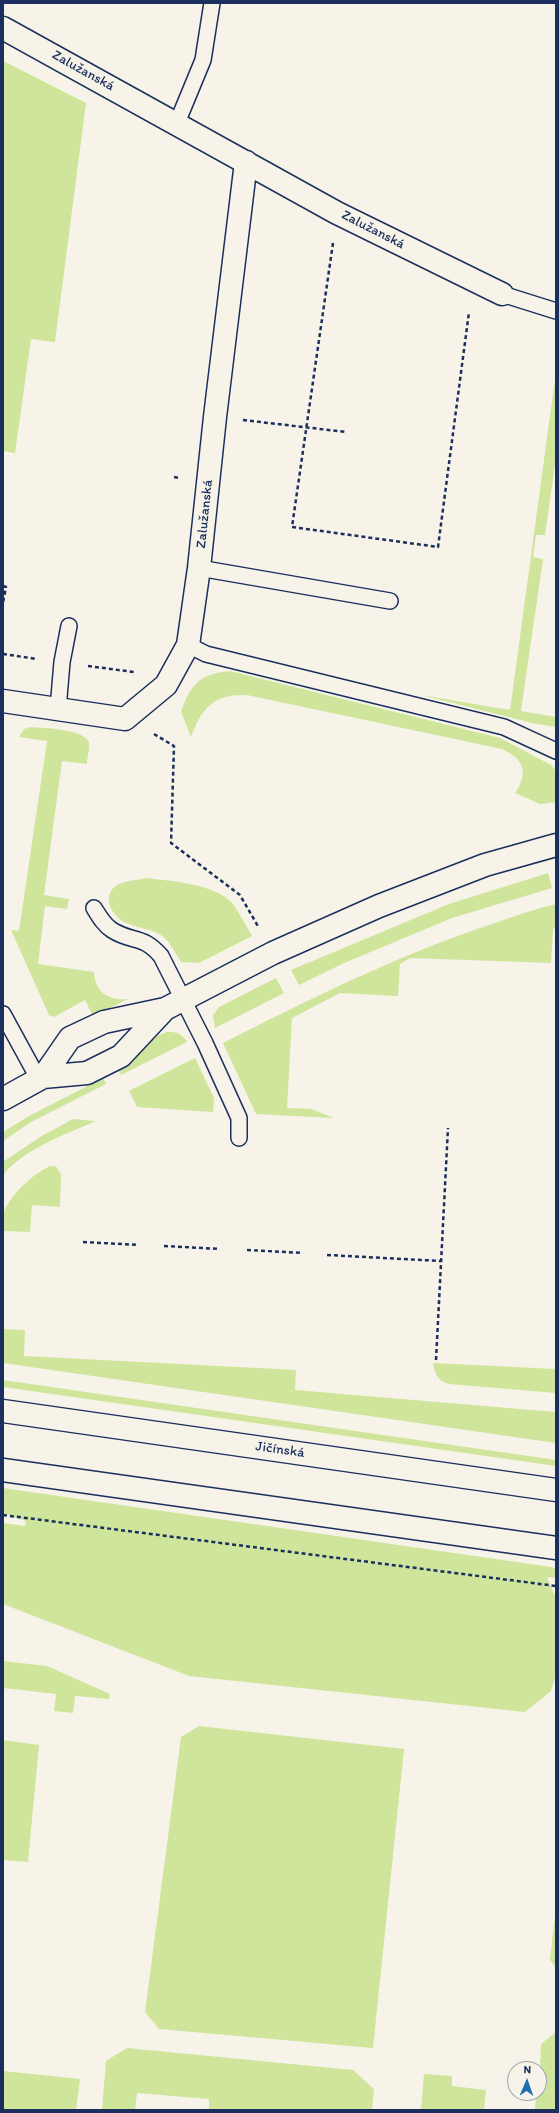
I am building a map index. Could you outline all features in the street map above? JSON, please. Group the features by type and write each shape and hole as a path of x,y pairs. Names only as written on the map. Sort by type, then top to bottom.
{"street":[{"name":"Zalužanská","path":"3,28 337,212 473,281 502,294"},
{"name":"Zalužanská","path":"3,703 58,709 125,719 166,685 188,645 199,568 215,417 246,162"},
{"path":"41,1078 70,1038 104,1022 174,1005 273,953 379,906 485,865 556,845"},
{"path":"3,1099 41,1078 87,1072 121,1056 174,1005"},
{"name":"Jičínská","path":"3,1411 556,1490"},
{"path":"3,1470 556,1548"}],"lane":[{"path":"177,123 203,60 212,3"},
{"path":"502,294 556,311"},
{"path":"199,568 390,601"},
{"path":"58,709 62,662 69,626"},
{"path":"188,645 206,654 504,728 556,752"},
{"path":"94,908 103,922 112,930 139,939 152,946 161,956 174,1005 239,1118 240,1138"},
{"path":"3,1014 41,1078"}],"path":[{"path":"337,212 292,527 438,547 473,281"},
{"path":"215,417 346,432"},
{"path":"3,586 6,586 3,603"},
{"path":"3,654 136,672"},
{"path":"174,746 171,843 240,896 261,931"},
{"path":"436,1360 448,1128"},
{"path":"84,1242 139,1245"},
{"path":"164,1246 220,1249"},
{"path":"247,1250 303,1253"},
{"path":"327,1255 441,1261"},
{"path":"3,1515 556,1586"}],"green space":[{"path":"3,61 86,103 55,342 31,339 15,453 3,451"},
{"path":"555,379 556,458 545,535 536,535 533,557 543,559 521,711 556,717 556,727 532,723 421,695 510,710"},
{"path":"230,671 500,738 551,765 556,771 556,802 540,804 515,793 522,779 522,767 515,757 502,749 247,695 226,697 211,704 200,718 191,737 181,712 189,694 198,682 204,678 219,672"},
{"path":"31,727 72,732 86,738 89,743 87,764 62,761 44,895 69,899 67,909 45,906 38,964 94,972 97,985 104,994 109,997 128,999 93,1016 85,1000 54,1017 49,1015 11,930 19,931 47,741 19,737 24,729"},
{"path":"548,873 552,888 452,918 342,964 299,985 291,970 449,904"},
{"path":"146,878 180,882 205,888 226,897 241,916 252,936 199,963 181,962 170,944 161,935 124,922 115,915 112,910 109,899 112,889 120,884"},
{"path":"556,904 556,928 553,929 551,963 410,958 400,964 398,996 340,993 292,1018 287,1108 311,1109 334,1118 256,1114 223,1043 323,993 425,948 525,913"},
{"path":"276,978 284,993 215,1028 213,1015 219,1007"},
{"path":"167,1032 174,1032 178,1034 187,1042 121,1075 119,1071 157,1036"},
{"path":"195,1058 214,1098 213,1112 137,1107 129,1091"},
{"path":"103,1078 106,1084 31,1122 3,1141 3,1132 29,1116"},
{"path":"73,1119 96,1121 46,1143 22,1157 3,1175 3,1162 40,1137"},
{"path":"50,1166 56,1166 61,1175 60,1207 32,1205 30,1232 3,1231 3,1214 12,1198 30,1179"},
{"path":"3,1329 25,1330 24,1356 296,1370 295,1390 556,1412 556,1443 3,1363"},
{"path":"433,1363 556,1369 556,1393 449,1384 440,1379"},
{"path":"3,1380 556,1460 556,1466 3,1387"},
{"path":"3,1488 551,1567 556,1569 556,1578 547,1577 554,1594 556,1595 556,1674 551,1691 525,1712 189,1676 3,1604 3,1523 25,1526 26,1521 3,1513"},
{"path":"3,1661 47,1666 110,1694 109,1699 75,1696 73,1713 54,1711 56,1694 3,1688"},
{"path":"199,1726 404,1749 373,2048 159,2029 145,2012 181,1737"},
{"path":"3,1740 39,1745 28,1862 3,1860"},
{"path":"556,1905 556,1968 550,1960"},
{"path":"556,2032 556,2110 535,2110 536,2101 547,2101 547,2061 540,2061 541,2044"},
{"path":"127,2048 353,2070 374,2089 372,2110 209,2110 209,2099 137,2093 135,2110 102,2110 106,2061"},
{"path":"3,2071 80,2079 76,2110 3,2110"},
{"path":"424,2074 452,2076 452,2086 486,2090 484,2110 421,2110"}]}
